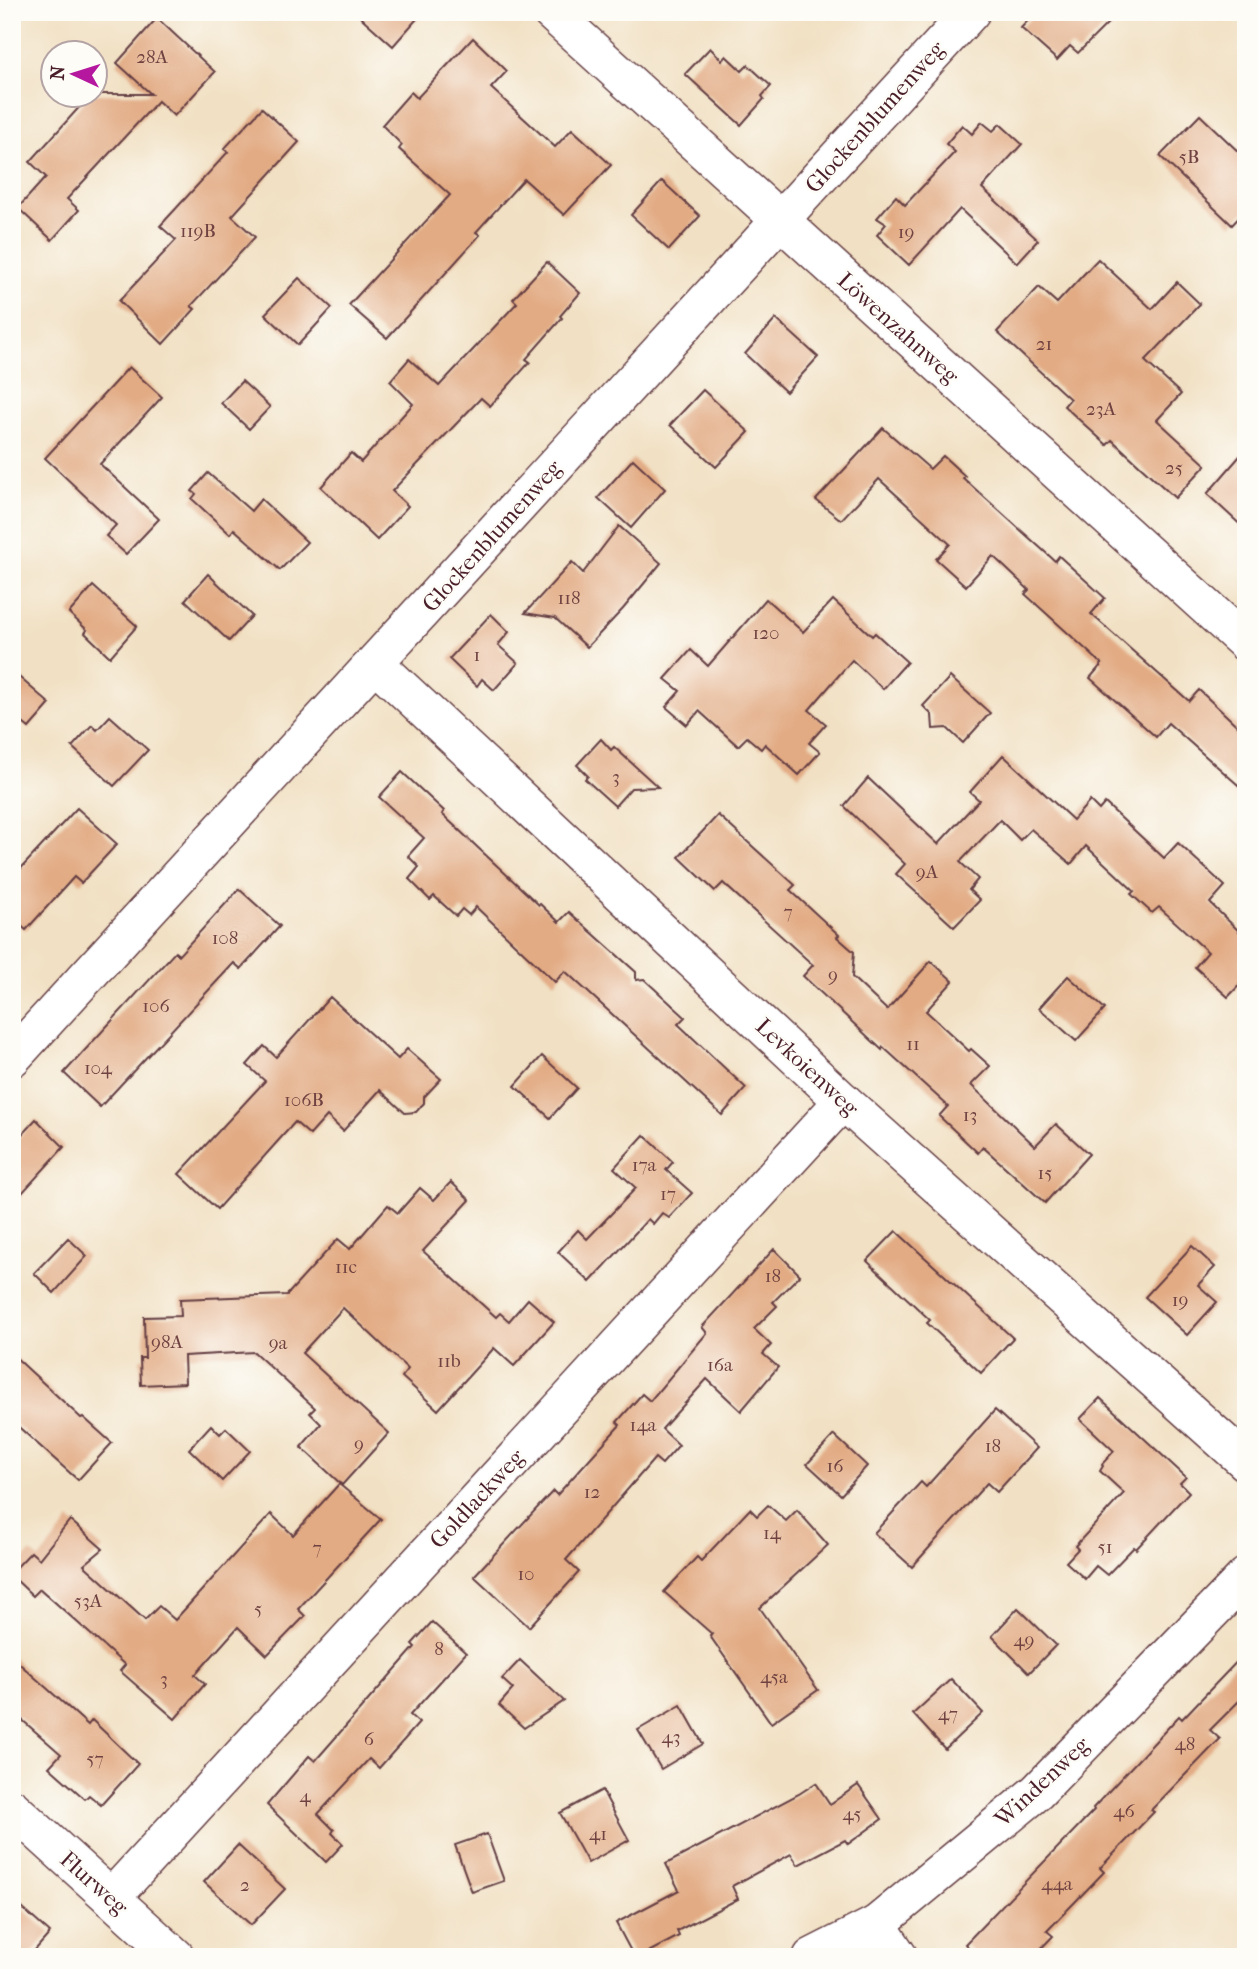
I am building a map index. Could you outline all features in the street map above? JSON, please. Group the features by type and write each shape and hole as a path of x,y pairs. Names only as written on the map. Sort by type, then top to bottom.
{"street":[{"name":"Löwenzahnweg","path":"551,12 1246,643"},
{"name":"Glockenblumenweg","path":"12,1058 971,12"},
{"name":"Levkoienweg","path":"376,664 843,1101 1246,1462"},
{"name":"Goldlackweg","path":"111,1898 843,1101"},
{"name":"Windenweg","path":"812,1957 877,1924 1037,1791 1246,1576"},
{"name":"Flurweg","path":"12,1808 176,1957"},
{"path":"877,1924 899,1957"}],"building":[{"path":"355,12 423,12 393,46"},
{"path":"1036,12 1119,12 1078,53 1070,46 1057,60 1021,28"},
{"path":"157,18 215,72 174,116 158,101 67,199 79,210 52,240 18,208 46,177 30,162 78,108 108,108 108,94 151,94 117,63"},
{"path":"473,38 507,71 491,88 555,147 572,129 611,165 564,215 524,179 476,232 480,235 387,338 349,305 450,195 399,149 402,145 382,125 411,92 417,98"},
{"path":"710,48 722,60 726,56 742,71 748,65 771,86 762,96 764,99 741,125 685,74"},
{"path":"262,108 299,142 232,216 255,237 191,306 195,309 163,344 119,301 176,240 160,226 228,152 224,149"},
{"path":"1200,115 1246,159 1246,210 1232,225 1160,156"},
{"path":"982,122 993,131 1000,124 1022,144 982,188 1038,240 1017,263 960,209 909,265 877,235 886,224 877,218 896,196 905,205 955,152 946,144 962,125 972,134"},
{"path":"662,181 700,216 669,250 631,215"},
{"path":"1098,259 1152,309 1177,282 1200,304 1145,361 1181,394 1157,420 1206,465 1175,498 1112,440 1107,445 1064,406 1070,399 997,332 1039,287 1057,303"},
{"path":"547,262 580,293 526,359 530,362 490,406 481,398 392,491 408,506 377,540 321,487 351,453 361,462 413,404 390,381 409,359 439,386 517,303 513,299"},
{"path":"299,278 332,308 298,345 265,314"},
{"path":"776,319 818,357 786,392 745,354"},
{"path":"129,367 162,397 100,464 159,519 126,554 106,536 116,525 45,458"},
{"path":"242,381 270,407 249,429 221,403"},
{"path":"703,390 749,432 716,467 670,425"},
{"path":"883,428 930,469 943,456 965,476 963,478 1055,561 1059,556 1105,598 1091,614 1189,701 1199,690 1246,734 1246,792 1168,723 1156,737 1090,678 1102,664 1025,594 1029,590 993,556 966,586 936,559 950,544 879,479 841,520 816,500"},
{"path":"1246,449 1246,530 1207,494"},
{"path":"633,459 665,489 631,528 598,498"},
{"path":"208,473 251,511 261,499 307,542 280,570 234,529 230,534 192,499 196,494 192,491"},
{"path":"619,526 661,563 587,647 555,618 525,613 572,562 583,573"},
{"path":"208,574 252,616 229,641 185,600"},
{"path":"93,586 137,626 110,657 69,613"},
{"path":"766,599 803,632 833,600 872,636 875,633 907,662 883,689 852,660 809,710 826,724 809,743 820,752 799,775 765,744 761,749 747,737 738,746 699,711 687,725 666,707 680,691 665,679 691,650 708,666"},
{"path":"491,614 509,632 498,645 518,663 494,690 482,679 477,686 449,659"},
{"path":"12,671 50,704 29,728 12,714"},
{"path":"950,677 990,713 963,743 947,728 933,729 932,715 923,706"},
{"path":"110,716 148,750 114,786 72,747 92,725 97,730"},
{"path":"601,739 611,750 614,747 658,787 631,788 615,806 585,779 588,776 577,765"},
{"path":"1003,755 1073,820 1090,801 1099,810 1105,803 1164,858 1178,843 1225,886 1210,903 1246,938 1246,978 1228,997 1195,967 1208,952 1159,907 1152,913 1131,894 1134,891 1086,846 1071,864 1031,829 1020,840 1000,820 960,862 978,879 969,890 980,900 954,927 896,874 905,864 844,806 868,778 938,844 979,800 970,792"},
{"path":"402,772 444,811 442,814 539,905 559,922 569,912 636,972 636,980 644,979 685,1017 678,1024 746,1088 722,1115 565,971 555,982 476,907 469,915 462,909 456,916 434,896 430,900 409,879 419,867 408,856 424,838 379,797"},
{"path":"77,808 117,844 81,883 74,877 26,930 12,918 12,878"},
{"path":"718,815 795,885 790,890 854,952 852,977 887,1010 931,961 953,981 926,1011 969,1051 971,1049 990,1066 971,1085 1035,1146 1056,1124 1089,1154 1045,1203 983,1147 978,1153 939,1116 948,1106 883,1047 882,1050 803,976 813,965 723,883 715,891 679,857"},
{"path":"239,889 280,926 241,969 234,963 100,1107 64,1073 175,952 179,955"},
{"path":"1068,976 1105,1009 1076,1041 1039,1008"},
{"path":"330,997 398,1059 407,1049 441,1079 424,1097 424,1103 416,1112 405,1113 380,1090 343,1131 327,1116 310,1135 295,1122 217,1209 179,1174 265,1081 247,1065 264,1046 276,1057"},
{"path":"542,1056 577,1088 550,1118 515,1086"},
{"path":"36,1119 64,1147 12,1204 12,1145"},
{"path":"644,1135 673,1162 666,1170 692,1193 669,1218 662,1213 653,1224 648,1219 590,1282 558,1252 578,1230 587,1239 636,1188 614,1168"},
{"path":"451,1182 470,1200 423,1251 496,1317 500,1313 509,1321 528,1299 554,1322 514,1366 494,1348 438,1410 402,1377 408,1369 343,1308 302,1353 389,1433 342,1485 301,1447 321,1424 310,1413 315,1408 254,1352 184,1356 185,1383 141,1385 140,1358 145,1358 144,1317 181,1316 180,1299 287,1295 338,1239 350,1249 388,1205 398,1213 420,1188 434,1200"},
{"path":"896,1231 1013,1338 981,1373 927,1323 930,1320 867,1261"},
{"path":"68,1238 87,1256 54,1293 34,1273"},
{"path":"1192,1246 1215,1267 1198,1285 1217,1302 1187,1335 1145,1297"},
{"path":"774,1249 800,1275 773,1302 777,1306 754,1329 771,1345 763,1354 778,1367 741,1411 707,1379 662,1429 679,1445 662,1464 655,1458 566,1560 579,1572 529,1627 474,1576 553,1491 557,1495 620,1425 617,1422 642,1394 650,1401 707,1333 702,1327"},
{"path":"12,1354 112,1443 78,1480 12,1421"},
{"path":"1100,1398 1186,1477 1180,1483 1189,1492 1136,1549 1134,1547 1107,1575 1096,1566 1085,1579 1066,1562 1078,1549 1075,1546 1124,1493 1100,1471 1102,1464 1114,1451 1080,1419"},
{"path":"995,1410 1037,1448 997,1492 987,1483 912,1567 874,1533 921,1482 926,1487"},
{"path":"211,1425 220,1434 226,1428 250,1451 222,1481 189,1449"},
{"path":"834,1435 867,1466 841,1495 807,1464"},
{"path":"339,1484 381,1519 298,1609 305,1616 267,1655 238,1627 195,1675 205,1684 175,1719 120,1671 125,1665 40,1589 33,1596 12,1576 12,1572 31,1552 39,1559 70,1520 103,1549 84,1565 145,1620 159,1606 175,1620 271,1514 293,1535"},
{"path":"768,1505 786,1521 797,1510 828,1545 760,1608 818,1690 771,1723 710,1636 712,1634 664,1592 697,1557 701,1561 750,1509 757,1516"},
{"path":"1018,1608 1056,1645 1029,1673 992,1636"},
{"path":"432,1622 466,1653 410,1715 419,1723 379,1768 369,1759 318,1814 343,1844 326,1862 267,1805 309,1756 315,1761 415,1647 412,1644"},
{"path":"1246,1652 1246,1694 1210,1730 1220,1739 1151,1810 1154,1812 1100,1868 1104,1872 1047,1931 1053,1936 1033,1957 978,1957 965,1944 1094,1810 1179,1716 1182,1719"},
{"path":"12,1657 88,1725 92,1720 138,1764 101,1805 89,1795 85,1799 49,1767 61,1754 12,1711"},
{"path":"520,1660 564,1701 524,1728 499,1705 513,1689 502,1679"},
{"path":"951,1679 983,1713 945,1749 913,1714"},
{"path":"681,1705 703,1744 661,1769 638,1730"},
{"path":"816,1783 830,1804 858,1785 882,1819 848,1844 845,1840 798,1865 791,1854 732,1886 738,1899 677,1931 679,1936 639,1957 634,1957 616,1923 679,1890 666,1864"},
{"path":"602,1790 629,1840 588,1863 560,1813"},
{"path":"487,1834 504,1881 472,1892 455,1845"},
{"path":"238,1845 285,1889 251,1925 204,1882"},
{"path":"12,1899 50,1933 29,1957 12,1957"}]}
